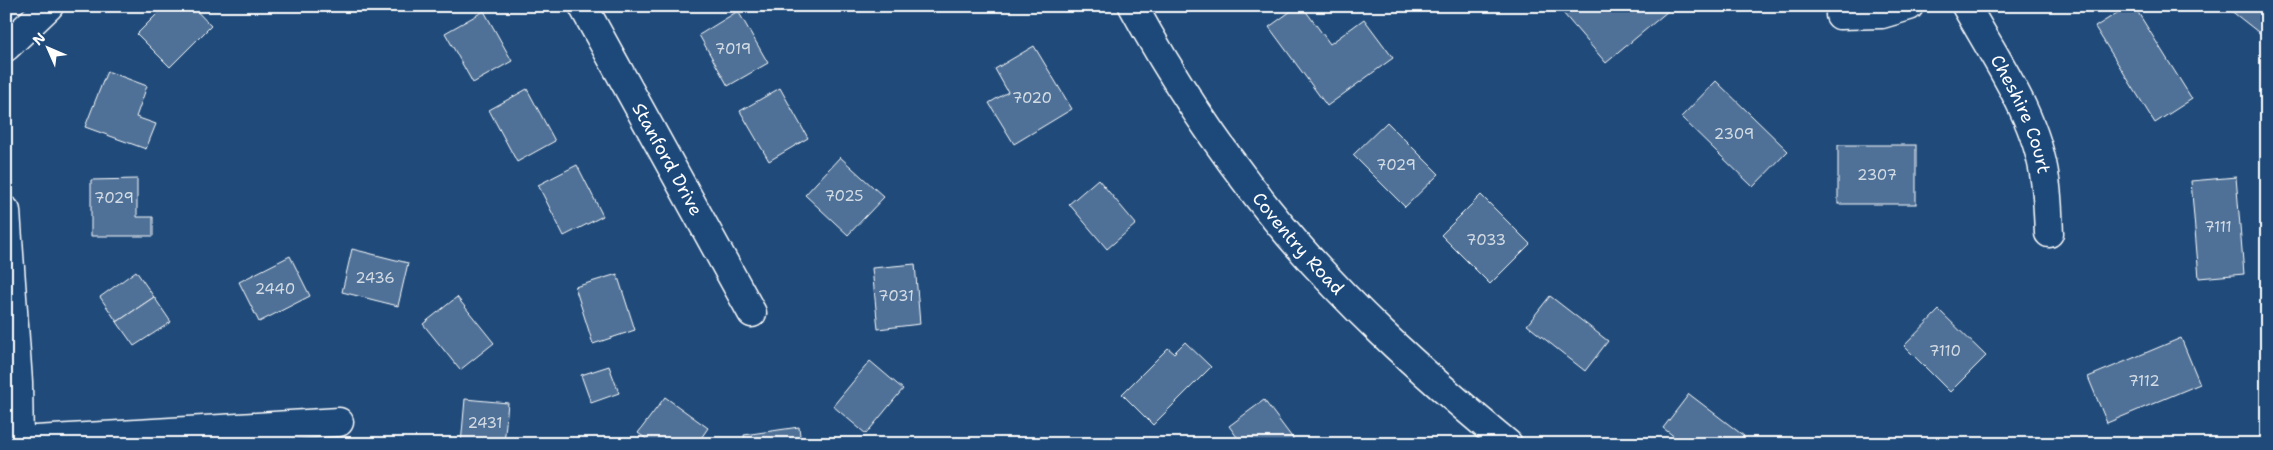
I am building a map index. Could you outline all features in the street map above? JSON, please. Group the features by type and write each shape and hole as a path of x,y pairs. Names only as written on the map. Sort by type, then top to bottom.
{"street":[{"path":"6,47 49,6"},
{"name":"Stanford Drive","path":"583,6 752,313"},
{"name":"Coventry Road","path":"1133,6 1154,44 1200,116 1270,212 1349,300 1438,386 1508,444"},
{"path":"1840,15 1882,14 1909,6"},
{"name":"Cheshire Court","path":"1966,6 2034,134 2045,179 2049,233"},
{"path":"6,211 18,382 19,442 339,422"}],"building":[{"path":"165,6 192,6 211,26 170,67 137,34"},
{"path":"1298,6 1302,6 1330,44 1364,19 1393,58 1327,106 1269,27"},
{"path":"1557,6 1664,6 1668,11 1606,63"},
{"path":"2128,6 2134,6 2192,99 2155,123 2095,27"},
{"path":"2225,6 2267,6 2267,39"},
{"path":"484,11 512,61 473,83 445,33"},
{"path":"738,11 768,63 728,86 699,35"},
{"path":"1034,46 1072,109 1014,144 989,103 1008,92 995,69"},
{"path":"107,71 147,86 136,117 156,124 146,149 85,127"},
{"path":"1716,81 1788,151 1753,187 1681,117"},
{"path":"780,88 808,138 769,161 740,111"},
{"path":"527,89 555,141 517,162 489,110"},
{"path":"1387,122 1439,174 1405,207 1353,155"},
{"path":"1838,145 1916,145 1916,204 1838,204"},
{"path":"840,157 884,197 848,235 805,195"},
{"path":"577,165 603,216 564,236 538,185"},
{"path":"2236,177 2244,274 2199,278 2191,181"},
{"path":"137,179 137,217 153,217 153,236 91,236 91,180"},
{"path":"1098,179 1136,224 1107,249 1069,204"},
{"path":"1481,195 1530,244 1490,284 1441,235"},
{"path":"352,249 408,263 398,306 342,292"},
{"path":"290,256 310,296 259,322 239,282"},
{"path":"915,264 920,324 878,329 872,268"},
{"path":"136,271 154,297 117,322 100,297"},
{"path":"617,274 635,330 593,344 575,287"},
{"path":"1550,296 1608,341 1585,371 1527,325"},
{"path":"154,297 171,322 134,346 117,322"},
{"path":"457,297 494,343 460,370 423,324"},
{"path":"1939,310 1986,356 1950,392 1904,346"},
{"path":"2181,338 2200,384 2107,423 2088,377"},
{"path":"1185,342 1211,367 1153,425 1122,394 1168,348 1174,353"},
{"path":"870,361 903,389 866,434 833,406"},
{"path":"609,366 619,393 591,403 581,375"},
{"path":"1689,394 1744,436 1738,444 1684,444 1663,428"},
{"path":"665,397 708,428 697,444 653,444 638,433"},
{"path":"465,399 508,403 504,444 461,444"},
{"path":"1264,400 1297,444 1242,444 1229,426"},
{"path":"799,427 801,444 745,444 744,435"}]}
